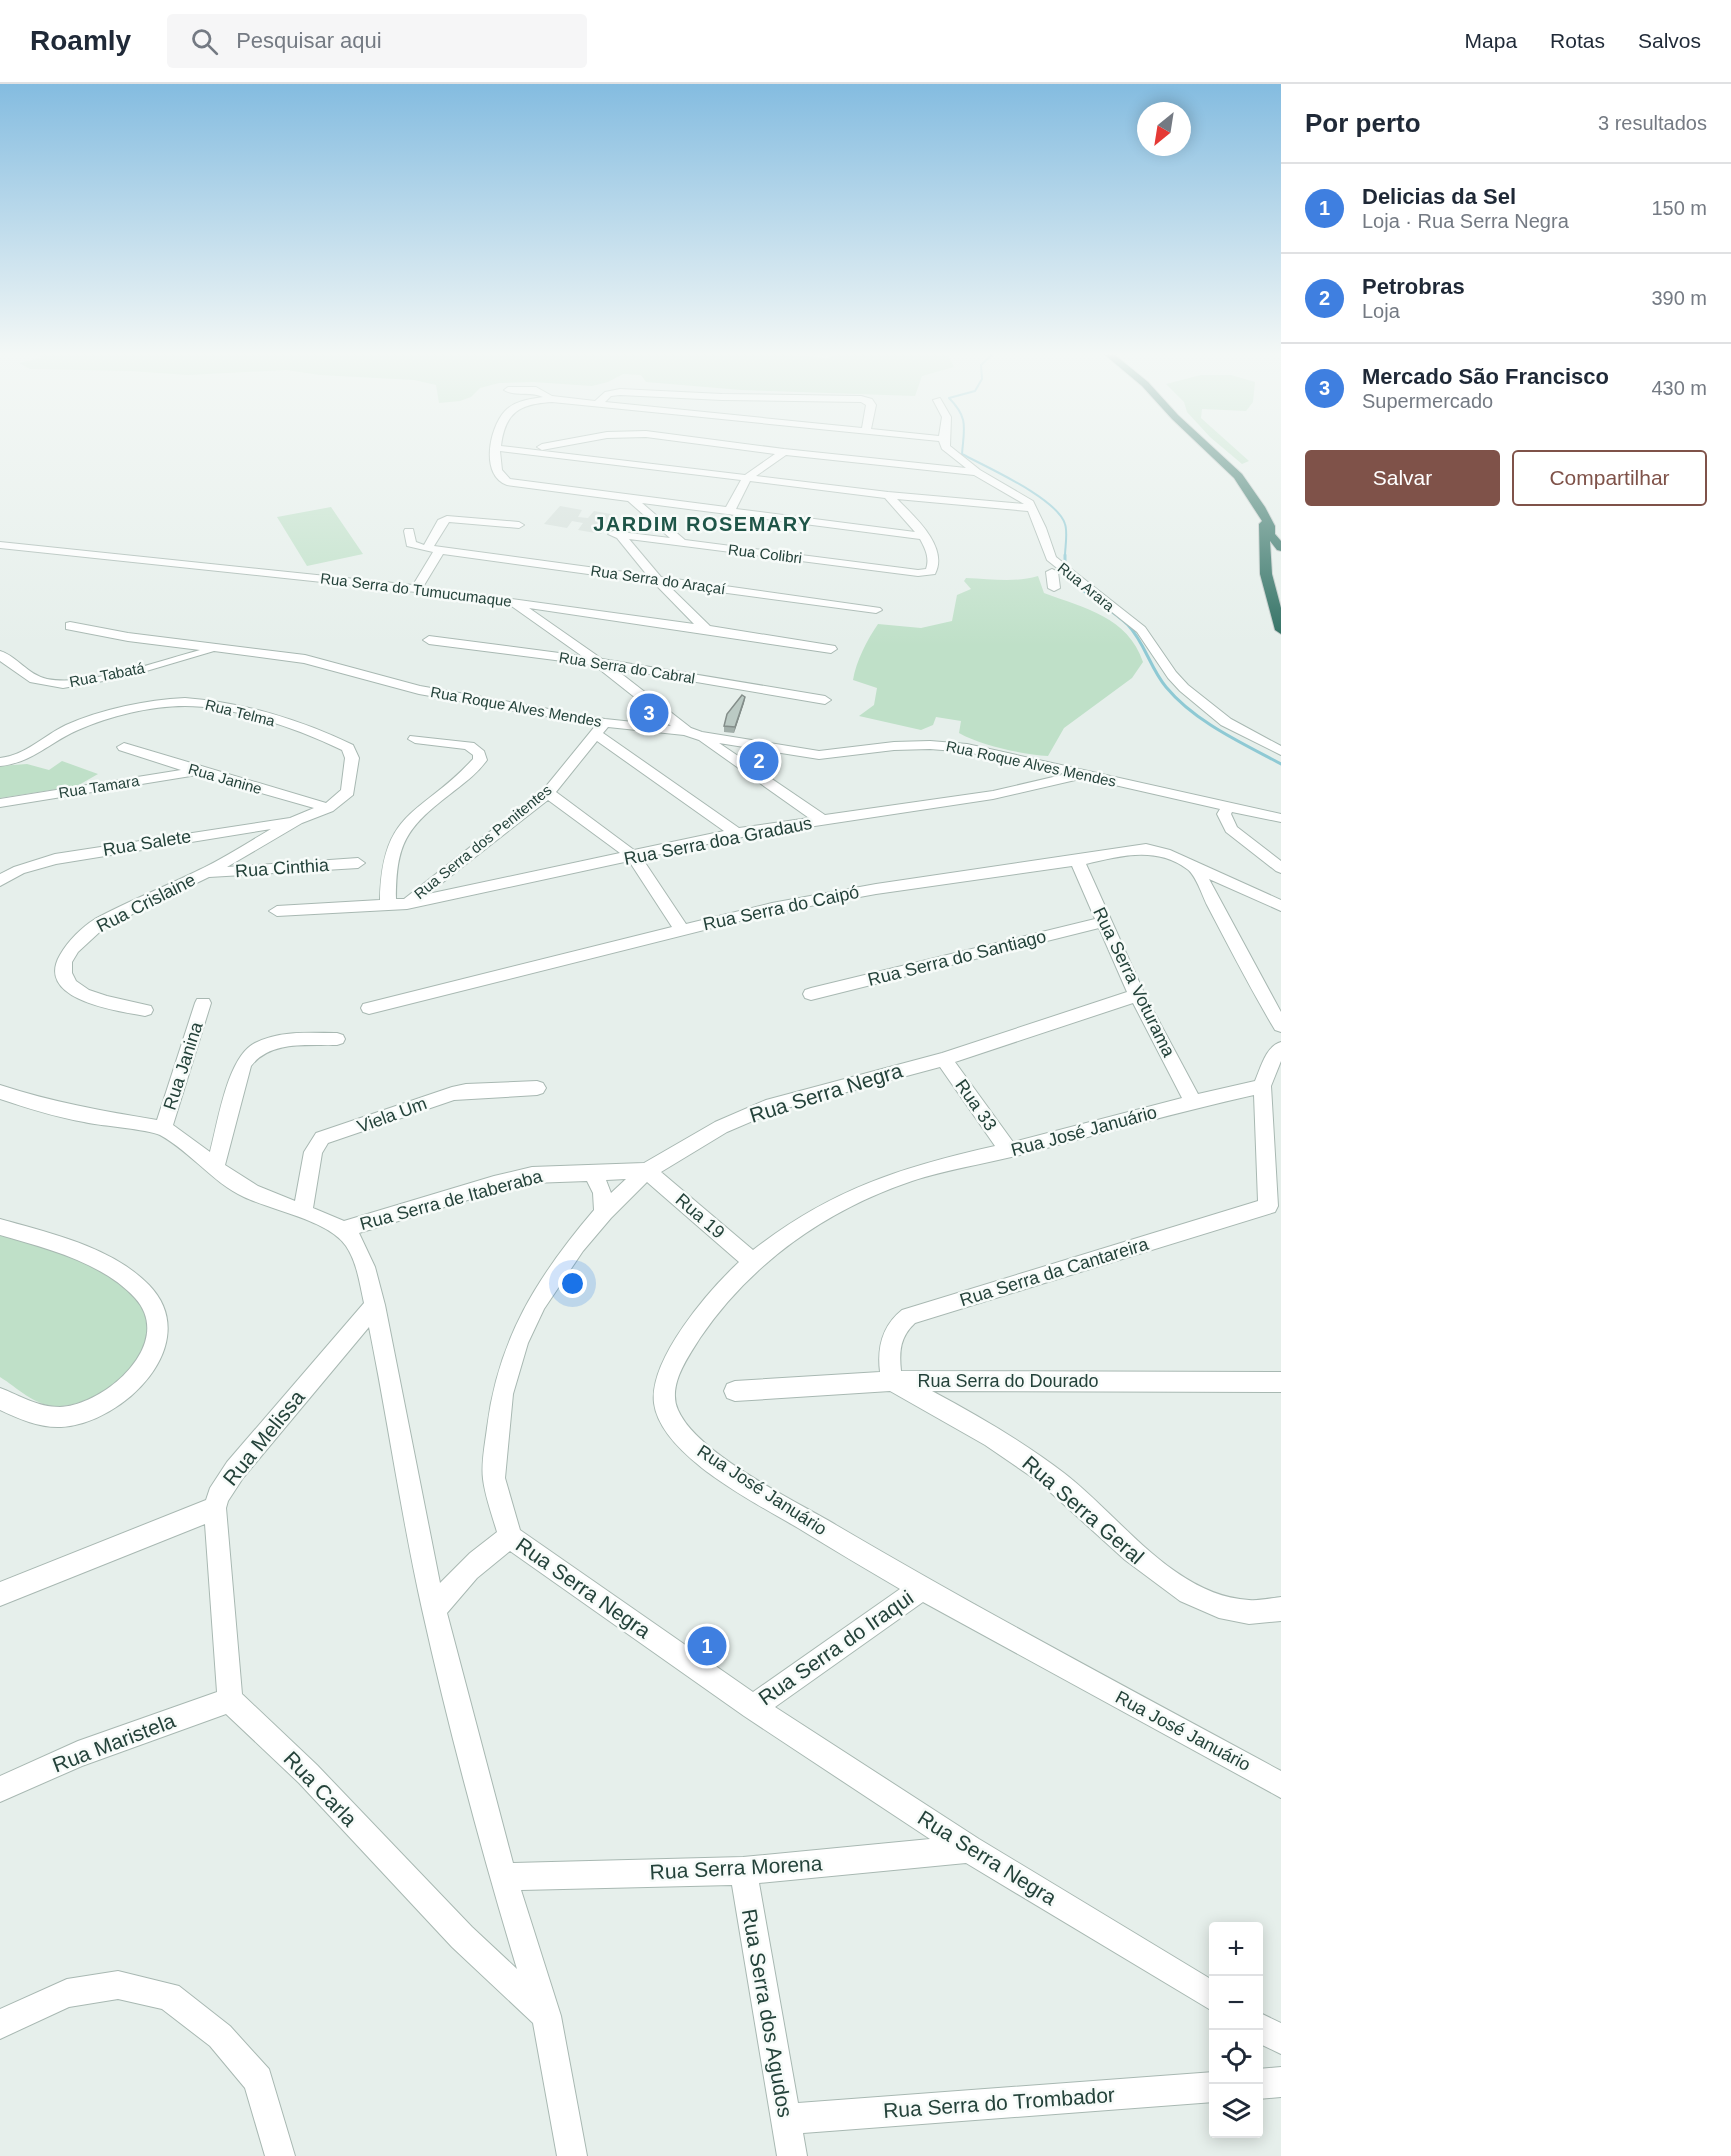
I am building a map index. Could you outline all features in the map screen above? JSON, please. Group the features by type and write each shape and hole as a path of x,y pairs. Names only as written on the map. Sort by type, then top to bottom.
{"highway":[{"path":"1212,452 1238,476 1260,507 1270,526 1270,534 1281,548"},
{"path":"1260,507 1266,540 1267,575 1281,630"},
{"path":"1267,575 1278,561"}],"street":[{"path":"497,452 495,470 499,478 507,482 924,537"},
{"path":"539,452 888,495 1031,508"},
{"path":"729,512 747,478 784,452 977,472"},
{"path":"949,452 977,472 1029,503 1031,508"},
{"path":"888,495 924,537"},
{"path":"632,498 682,543"},
{"name":"Rua Arara","path":"1031,508 1051,558 1077,577 1108,606 1141,630 1172,675 1205,707 1226,722 1277,748"},
{"path":"416,590 434,549 442,522 447,519 519,525"},
{"path":"410,531 413,545 434,549"},
{"name":"Rua Colibri","path":"658,581 617,534 928,573 934,567 931,546 924,537"},
{"name":"Rua Serra do Tumucumaque","path":"0,545 512,602 831,649"},
{"name":"Rua Serra do Araçaí","path":"434,549 876,610"},
{"path":"1054,588 1052,574 1077,577"},
{"path":"658,581 706,629"},
{"path":"512,602 598,662 693,733 727,753 823,821"},
{"name":"Rua Roque Alves Mendes","path":"70,626 118,635 305,659 419,690 601,729 693,733 819,755 894,746 951,746 1281,818"},
{"name":"Rua Serra do Cabral","path":"429,640 598,662 825,700"},
{"name":"Rua Tabatá","path":"0,655 33,678 58,684 99,678 220,648"},
{"name":"Rua Telma","path":"0,762 25,757 62,732 85,722 164,704 185,702 208,704 332,739 348,748 352,758 348,792 328,808 297,820"},
{"path":"601,729 736,834"},
{"name":"Rua Serra dos Penitentes","path":"407,904 548,793 601,729"},
{"path":"388,906 392,861 402,832 411,821 480,760 479,754 469,746 415,739"},
{"path":"727,753 746,743"},
{"name":"Rua Janine","path":"124,747 328,808"},
{"name":"Rua Tamara","path":"0,803 198,771"},
{"name":"Rua Serra doa Gradaus","path":"276,911 407,904 736,834 993,795 1083,775"},
{"path":"548,793 634,857 681,929"},
{"path":"1228,806 1224,814 1225,821 1281,868"},
{"name":"Rua Crislaine","path":"145,1010 105,1002 82,994 69,985 64,973 64,962 72,948 99,924 206,873 297,820"},
{"name":"Rua Salete","path":"0,881 19,870 55,859 297,820"},
{"name":"Rua Serra do Caipó","path":"369,1008 772,908 876,889 1077,861 1127,850 1146,849 1165,853 1281,906"},
{"name":"Rua Serra Voturama","path":"1077,861 1137,995 1193,1101"},
{"name":"Rua Cinthia","path":"206,873 358,863"},
{"path":"1196,869 1281,1026"},
{"name":"Rua Serra do Santiago","path":"811,994 1104,922"},
{"path":"944,1059 1137,995"},
{"name":"Rua Janina","path":"163,1128 203,1003"},
{"path":"215,1168 243,1064 249,1055 268,1044 337,1039"},
{"path":"1275,1210 1262,1086 1275,1055 1281,1048"},
{"name":"Rua 33","path":"944,1059 1009,1151"},
{"name":"Rua Serra Negra","path":"944,1059 772,1105 721,1127 647,1171 604,1212 576,1245 536,1303 518,1343 502,1394 495,1478 500,1504 510,1537 753,1707 969,1849 1209,1995"},
{"name":"Rua José Januário","path":"1262,1086 1193,1101 1009,1151 910,1174 854,1197 804,1222 753,1261 709,1310 676,1357 666,1384 664,1403 668,1416 681,1434 698,1451 920,1589 1281,1785"},
{"name":"Viela Um","path":"303,1210 313,1152 322,1138 381,1120 452,1094 466,1091 537,1088"},
{"path":"0,1092 32,1103 82,1115 163,1128 251,1192 303,1210 343,1230 353,1240 365,1267 375,1305 434,1610 503,1877 546,2016 572,2156"},
{"name":"Rua Serra de Itaberaba","path":"343,1230 494,1184 532,1175 647,1171"},
{"name":"Rua 19","path":"647,1171 753,1261"},
{"path":"594,1174 602,1193 604,1212"},
{"name":"Rua Serra da Cantareira","path":"893,1381 888,1352 890,1341 895,1330 909,1316 1275,1210"},
{"path":"0,1227 41,1239 111,1267 140,1292 154,1308 159,1332 153,1354 136,1376 116,1396 90,1411 67,1417 43,1415 11,1405 0,1398"},
{"name":"Rua Melissa","path":"0,1594 215,1508 218,1497 236,1470 375,1305"},
{"name":"Rua Serra do Dourado","path":"735,1390 893,1381 1281,1382"},
{"name":"Rua Serra Geral","path":"893,1381 1022,1456 1059,1484 1130,1552 1160,1576 1225,1608 1245,1613 1267,1613 1281,1609"},
{"path":"215,1508 230,1700"},
{"path":"434,1610 466,1570 510,1537"},
{"name":"Rua Serra do Iraqui","path":"753,1707 920,1589"},
{"name":"Rua Maristela","path":"0,1789 78,1754 230,1700"},
{"name":"Rua Carla","path":"230,1700 308,1774 462,1937 546,2016"},
{"name":"Rua Serra Morena","path":"503,1877 743,1871 969,1849"},
{"name":"Rua Serra dos Agudos","path":"743,1871 792,2156"},
{"path":"0,2024 67,1993 118,1985 168,1996 220,2036 258,2080 280,2156"},
{"path":"1263,2029 1281,2040"},
{"path":"1263,2084 1281,2082"},
{"name":"Rua Serra do Trombador","path":"785,2119 1209,2087"}],"shaded area":[{"path":"560,506 582,510 578,517 588,518 594,511 616,515 605,526 601,534 578,530 583,523 572,521 567,528 544,524"}],"green space":[{"path":"1227,452 1239,452 1249,461 1242,464"},
{"path":"331,507 363,554 307,566 277,517"},
{"path":"1038,576 1044,593 1103,616 1116,624 1127,634 1143,662 1132,678 1064,728 1048,756 1002,749 968,738 959,733 961,721 936,717 933,725 921,730 859,716 874,705 877,688 853,680 854,673 862,651 878,624 921,628 952,621 957,595 971,589 964,581 966,578 1012,580"},
{"path":"62,761 98,774 77,786 0,798 0,766 27,764 49,770"},
{"path":"0,1234 56,1249 94,1264 126,1285 138,1298 147,1317 147,1336 141,1354 112,1386 93,1397 74,1404 55,1406 40,1403 0,1377"}],"building":[{"path":"742,695 745,697 735,727 724,726 727,714"}],"waterway":[{"path":"962,452 962,454 1020,484 1049,504 1059,514 1066,528 1065,556"},
{"path":"1065,556 1065,565"},
{"path":"1074,581 1128,625 1139,640 1160,680 1191,711 1235,740 1281,764"}],"place":[{"name":"Mercado São Francisco","path":"649,713"},
{"name":"Petrobras","path":"759,761"},
{"name":"Delicias da Sel","path":"707,1646"}],"district":[{"name":"JARDIM ROSEMARY","path":"703,524"}]}
